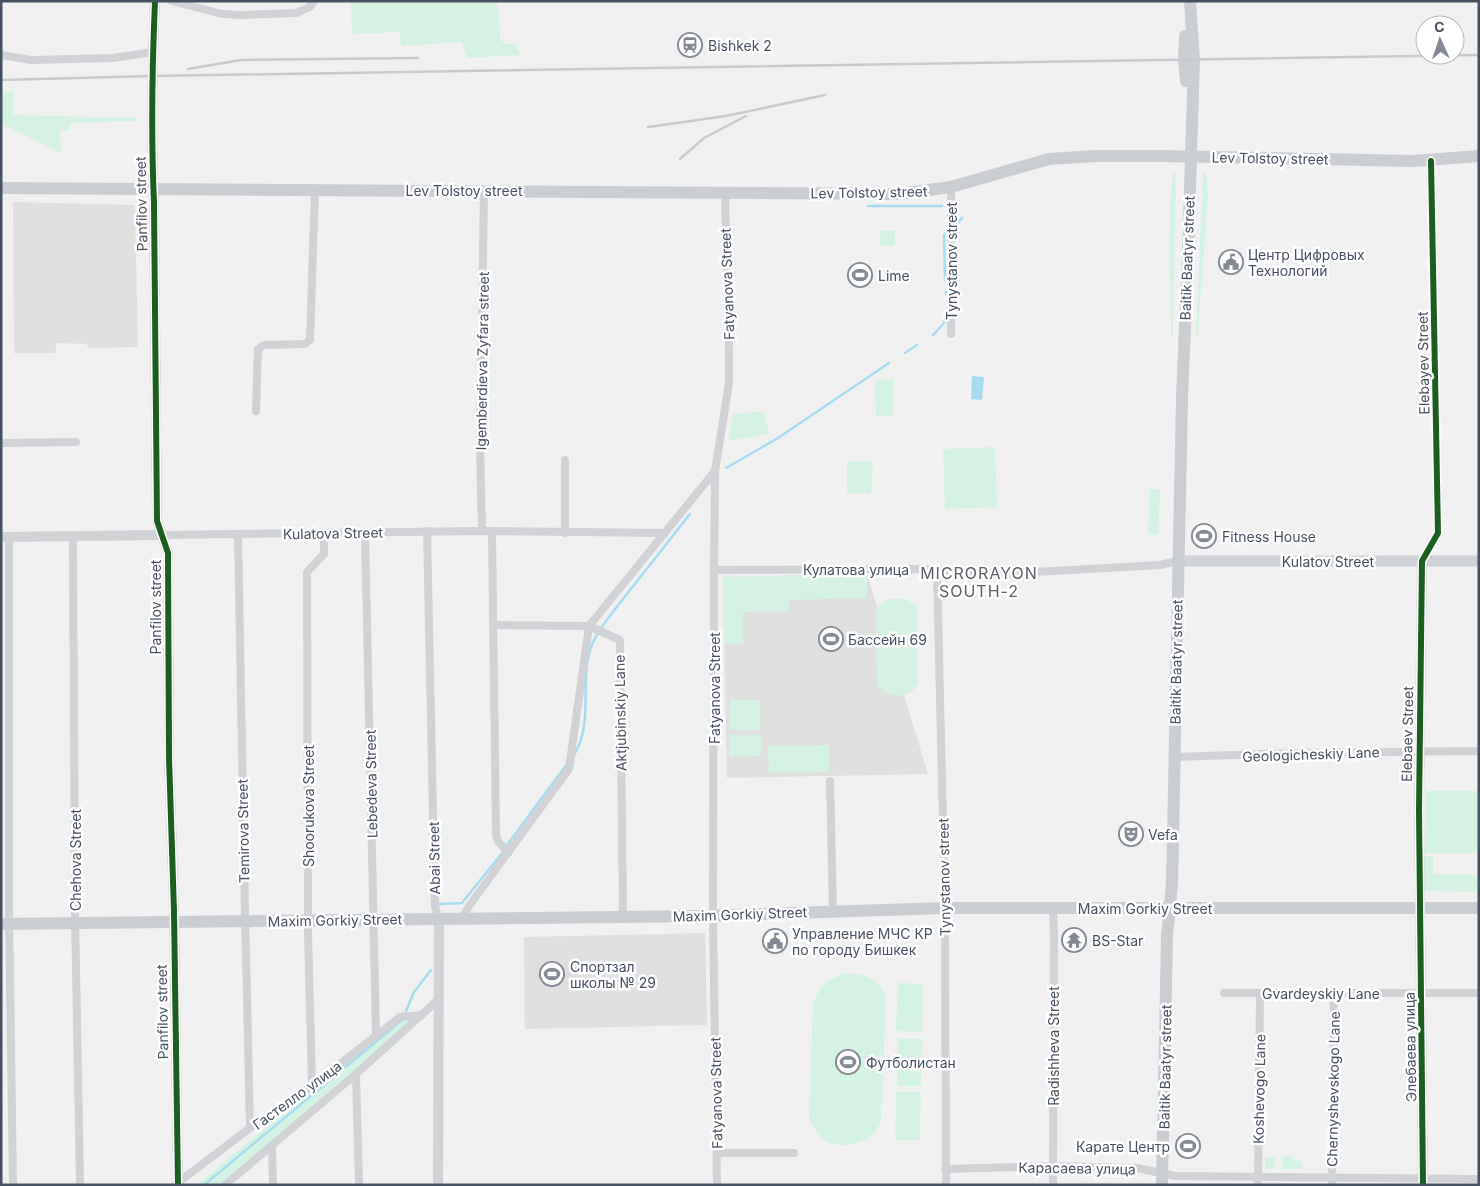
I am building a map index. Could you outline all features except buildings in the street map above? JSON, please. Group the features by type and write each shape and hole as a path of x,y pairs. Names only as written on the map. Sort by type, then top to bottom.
{"main road":[{"name":"Baitik Baatyr street","path":"1162,1180 1169,908 1172,884 1182,389 1188,254 1190,140 1184,60 1189,1"},
{"name":"Lev Tolstoy street","path":"1,188 898,194 951,187 1049,159 1095,156 1161,156 1431,161 1479,156"},
{"name":"Kulatov Street","path":"1178,561 1479,561"},
{"name":"Maxim Gorkiy Street","path":"5,924 623,917 945,908 1479,908"}],"street":[{"name":"Panfilov street","path":"155,1 152,173 154,188 157,521 168,553 169,757 174,923 177,1184"},
{"path":"172,1 222,14 240,15 296,13 310,7 314,1"},
{"path":"1,56 31,60 104,59 153,52"},
{"name":"Elebayev Street","path":"1422,561 1438,533 1431,161"},
{"name":"Tynystanov street","path":"951,187 951,334"},
{"path":"256,411 258,349 264,345 305,344 310,340 315,190"},
{"name":"Igemberdieva Zyfara street","path":"482,531 480,442 484,190"},
{"name":"Fatyanova Street","path":"717,1185 713,915 714,570 715,471 729,383 725,192"},
{"path":"1,443 76,442"},
{"path":"565,533 566,460"},
{"path":"462,919 469,906 570,769 589,626 715,471"},
{"name":"Kulatova Street","path":"5,537 427,531 664,533"},
{"name":"Abai Street","path":"427,531 434,903 439,919 438,1185"},
{"path":"492,531 496,834 498,841 508,853"},
{"name":"Shoorukova Street","path":"312,1086 308,921 306,572 324,554 324,532"},
{"name":"Lebedeva Street","path":"365,532 376,1036"},
{"name":"Temirova Street","path":"238,534 250,1128"},
{"name":"Chehova Street","path":"73,536 75,923 80,1185"},
{"path":"5,537 5,924 13,1185"},
{"name":"Кулатова улица","path":"714,570 936,570 999,574 1160,565 1178,561"},
{"name":"Elebaev Street","path":"1421,908 1418,810 1422,561"},
{"name":"Tynystanov street","path":"936,570 945,908 946,1185"},
{"name":"Aktjubinskiy Lane","path":"494,625 589,626 620,640 623,917"},
{"name":"Geologicheskiy Lane","path":"1174,757 1479,751"},
{"path":"830,780 833,911"},
{"name":"Radishheva Street","path":"1052,908 1054,936 1052,1185"},
{"name":"Элебаева улица","path":"1421,908 1424,1182"},
{"name":"Gvardeyskiy Lane","path":"1224,993 1479,994"},
{"name":"Koshevogo Lane","path":"1258,1181 1260,993"},
{"name":"Chernyshevskogo Lane","path":"1332,1181 1334,993"},
{"name":"Гастелло улица","path":"225,1185 356,1074 439,999"},
{"name":"Гастелло улица","path":"177,1184 250,1128 312,1086 400,1017 421,1014"},
{"path":"356,1074 359,1185"},
{"path":"272,1145 273,1185"},
{"path":"717,1153 794,1153"},
{"name":"Карасаева улица","path":"945,1169 1053,1166 1137,1168 1148,1170 1162,1180 1424,1182 1479,1179"}],"shaded area":[{"path":"13,202 135,205 138,347 90,348 86,344 57,343 55,353 14,353"},
{"path":"867,574 928,774 727,778 723,577"},
{"path":"705,933 707,1025 525,1029 524,937"}],"green space":[{"path":"350,1 496,1 499,14 500,39 505,44 515,44 521,55 467,58 462,42 401,46 400,32 352,34"},
{"path":"1,91 14,91 14,115 137,118 137,121 69,123 69,130 60,130 61,152 56,151 2,124"},
{"path":"1173,173 1176,174 1173,335 1171,335 1170,234"},
{"path":"1203,173 1206,173 1208,195 1198,335 1196,336"},
{"path":"880,231 895,231 895,245 880,246"},
{"path":"893,379 894,415 876,416 875,380"},
{"path":"764,411 769,434 729,441 733,414"},
{"path":"995,447 997,507 945,509 943,449"},
{"path":"873,461 871,493 847,493 847,462"},
{"path":"1150,489 1160,490 1158,535 1148,534"},
{"path":"867,574 867,598 789,600 789,611 743,612 743,643 724,644 723,577"},
{"path":"889,599 904,599 911,602 917,608 918,683 910,693 899,696 887,693 877,685 876,609"},
{"path":"730,700 760,700 760,730 730,730"},
{"path":"729,735 761,735 761,756 729,757"},
{"path":"829,745 829,772 769,773 768,746"},
{"path":"1426,791 1479,791 1479,853 1425,853"},
{"path":"1422,856 1433,856 1433,874 1479,875 1479,892 1423,891"},
{"name":"Футболистан","path":"848,973 861,975 877,982 886,998 881,1122 875,1132 862,1141 842,1145 829,1143 821,1138 809,1118 813,1006 821,987 829,980"},
{"name":"Футболистан","path":"898,983 923,984 922,1032 896,1031"},
{"path":"404,1010 413,1021 219,1185 197,1185"},
{"name":"Футболистан","path":"898,1038 922,1039 921,1086 897,1086"},
{"name":"Футболистан","path":"896,1092 921,1092 920,1140 895,1140"},
{"path":"1265,1157 1275,1157 1275,1169 1265,1169"},
{"path":"1282,1157 1293,1157 1293,1161 1302,1161 1302,1169 1282,1169"}],"water":[{"path":"972,376 984,377 982,400 971,399"}],"waterway":[{"path":"868,206 942,206"},
{"path":"956,224 962,218"},
{"path":"945,280 944,235 946,233"},
{"path":"933,335 944,323 946,315"},
{"path":"905,353 917,345"},
{"path":"726,468 778,438 889,363"},
{"path":"601,628 690,514"},
{"path":"574,755 581,741 584,726 587,662 591,647 598,633"},
{"path":"507,845 567,764"},
{"path":"439,904 462,903 502,853"},
{"path":"406,1011 414,992 431,970"},
{"path":"204,1185 402,1020"}],"railway":[{"path":"1,80 1479,55"},
{"path":"188,69 241,60 418,58"},
{"path":"648,127 726,116 825,95"},
{"path":"680,159 704,138 746,116"}],"cycle path":[{"path":"155,1 152,128 157,521 168,553 169,757 174,911 178,1185"},
{"path":"1423,1185 1419,810 1422,561 1438,533 1431,161"}],"place":[{"name":"Bishkek 2","path":"690,45"},
{"name":"Центр Цифровых Технологий","path":"1231,262"},
{"name":"Lime","path":"860,275"},
{"name":"Fitness House","path":"1204,536"},
{"name":"Бассейн 69","path":"831,639"},
{"name":"Vefa","path":"1131,834"},
{"name":"BS-Star","path":"1074,940"},
{"name":"Управление МЧС КР по городу Бишкек","path":"775,941"},
{"name":"Спортзал школы № 29","path":"552,974"},
{"name":"Футболистан","path":"848,1062"},
{"name":"Карате Центр","path":"1188,1146"}],"district":[{"name":"MICRORAYON SOUTH-2","path":"979,582"}]}
